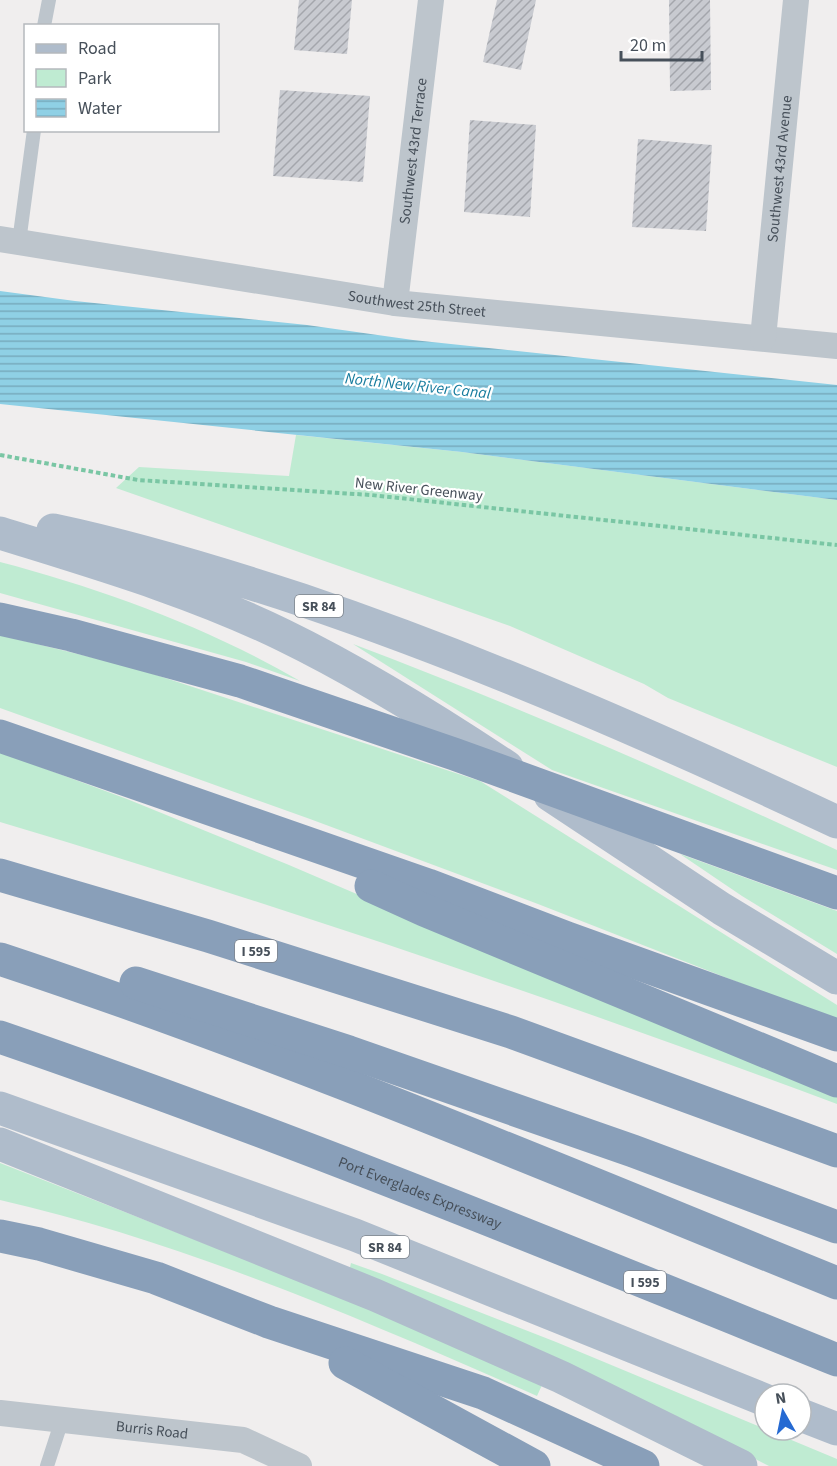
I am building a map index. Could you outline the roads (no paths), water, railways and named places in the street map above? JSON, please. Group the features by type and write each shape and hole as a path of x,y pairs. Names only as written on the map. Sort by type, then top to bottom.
{"highway":[{"path":"0,620 71,635 240,681 454,754 837,893"},
{"path":"0,736 428,885 567,938 837,1035"},
{"path":"170,795 424,909 837,1081"},
{"name":"I 595","path":"0,874 208,936 511,1032 837,1151"},
{"path":"0,941 348,1052 633,1151 837,1227"},
{"path":"0,959 115,997 373,1096 837,1283"},
{"name":"Port Everglades Expressway","path":"0,1036 265,1132 837,1360"},
{"path":"0,1236 39,1244 156,1278 269,1322 483,1393 642,1466"},
{"path":"269,1322 534,1466"}],"main road":[{"name":"SR 84","path":"0,519 115,543 244,581 357,619 443,651 628,727 837,822"},
{"path":"0,533 111,568 208,603 282,635 346,668 433,718 722,909 837,978"},
{"path":"628,727 837,799"},
{"name":"SR 84","path":"0,1108 354,1235 753,1395"},
{"path":"0,1144 375,1294 561,1377 741,1466"},
{"path":"813,1420 837,1429"}],"street":[{"name":"Southwest 43rd Terrace","path":"395,303 431,0"},
{"name":"Southwest 43rd Avenue","path":"763,338 796,0"},
{"name":"Southwest 25th Street","path":"10,241 395,303 837,346"},
{"name":"Burris Road","path":"0,1413 243,1440 299,1466"}],"lane":[{"path":"44,24 50,0"},
{"path":"10,241 34,132"},
{"path":"47,1466 62,1420"}],"water":[{"name":"North New River Canal","path":"0,291 307,325 413,340 837,385 837,500 462,452 0,404"}]}
